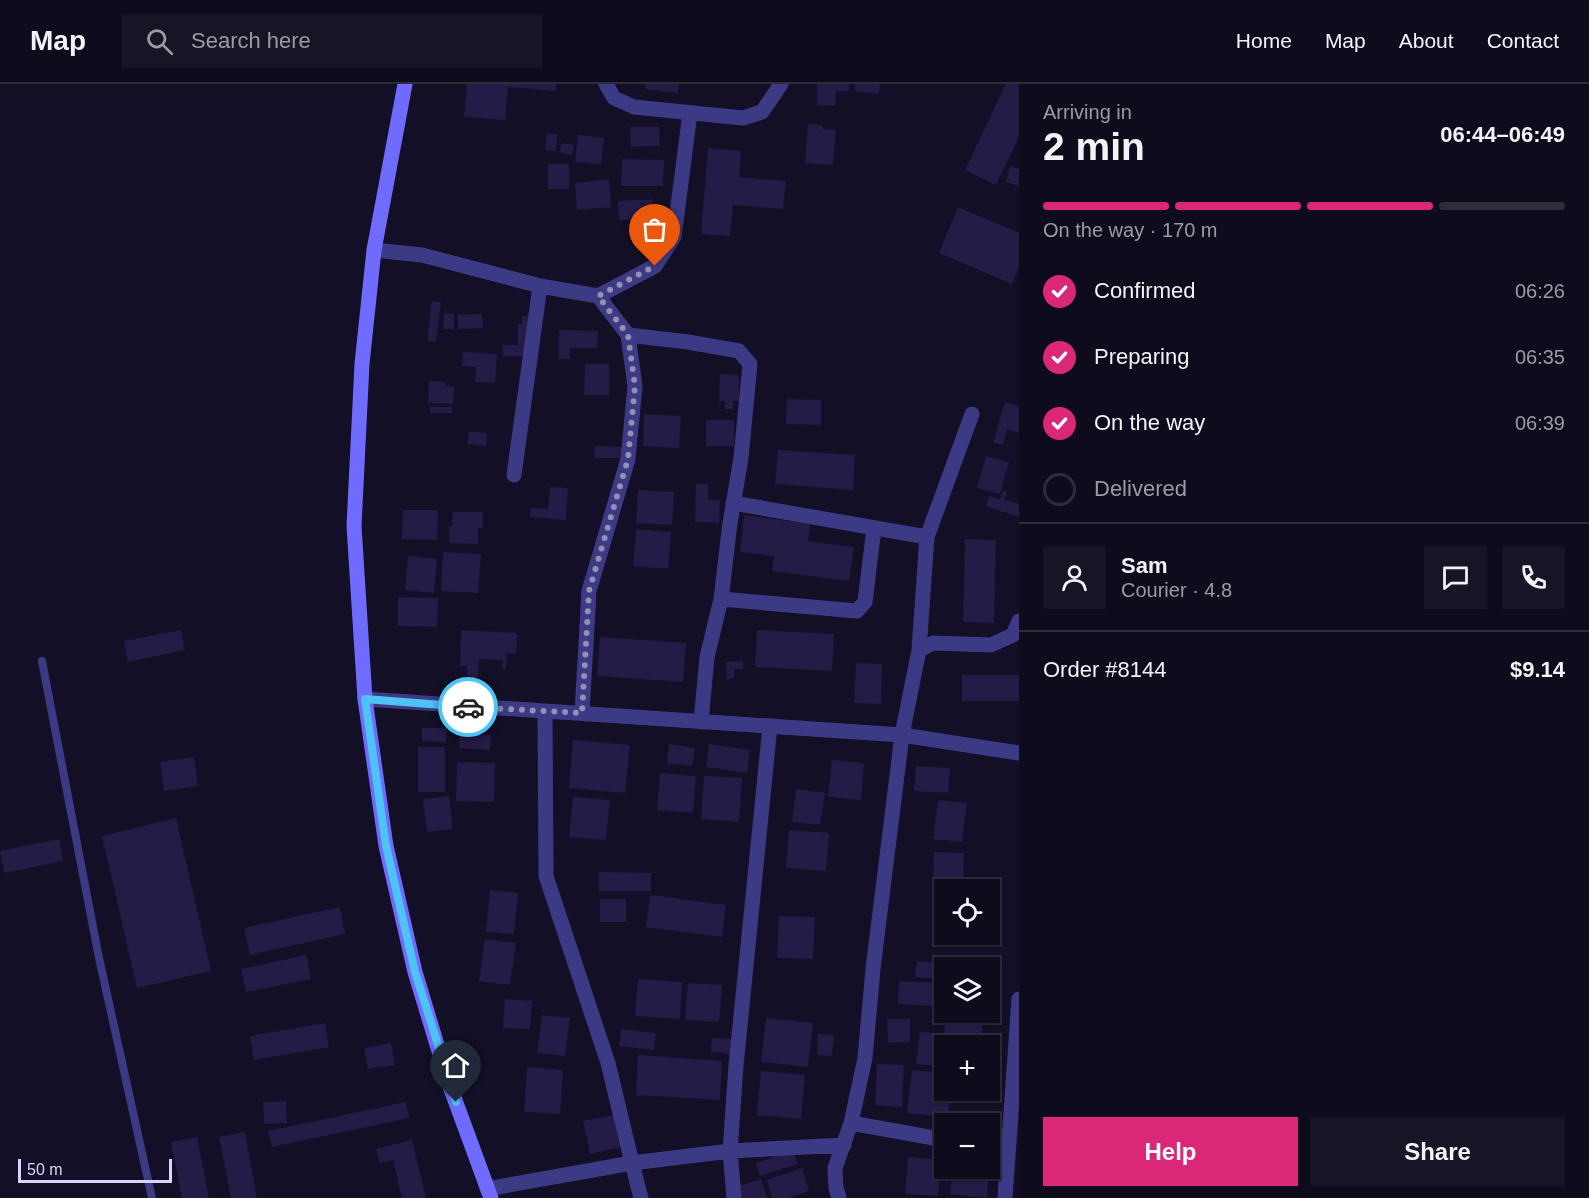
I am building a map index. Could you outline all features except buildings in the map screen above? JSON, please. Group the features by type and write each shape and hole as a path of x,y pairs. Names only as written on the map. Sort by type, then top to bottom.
{"street":[{"path":"405,84 374,250 362,364 354,526 365,699 386,846 415,972 448,1081 489,1194 633,1163 730,1151 844,1145"},
{"path":"606,84 614,98 634,107 743,118 762,112 780,84"},
{"path":"374,250 422,255 540,286 598,296 655,266 674,237 690,113"},
{"path":"514,476 540,286"},
{"path":"582,713 589,591 628,459 635,386 628,335 598,296"},
{"path":"628,335 739,351 750,364 741,458 721,599 707,657 701,722"},
{"path":"839,1198 836,1188 836,1168 851,1123 865,1058 873,969 902,735 919,650 927,537 972,414"},
{"path":"733,502 927,537"},
{"path":"721,599 857,610 865,602 874,528"},
{"path":"919,650 933,643 991,645 1013,635 1019,621"},
{"path":"365,699 545,713 582,713 902,735 1019,753"},
{"path":"545,713 546,876 608,1063 641,1198"},
{"path":"734,1198 730,1151 736,1066 770,726"},
{"path":"1005,1198 1019,999"},
{"path":"851,1123 934,1138"}],"lane":[{"path":"42,661 99,958 152,1198"}],"way so far":[{"path":"468,707 545,713 582,713 589,591 606,540 628,459 635,386 628,335 598,296 655,266"}],"route":[{"path":"456,1102 415,972 386,846 365,699 468,707"}]}
